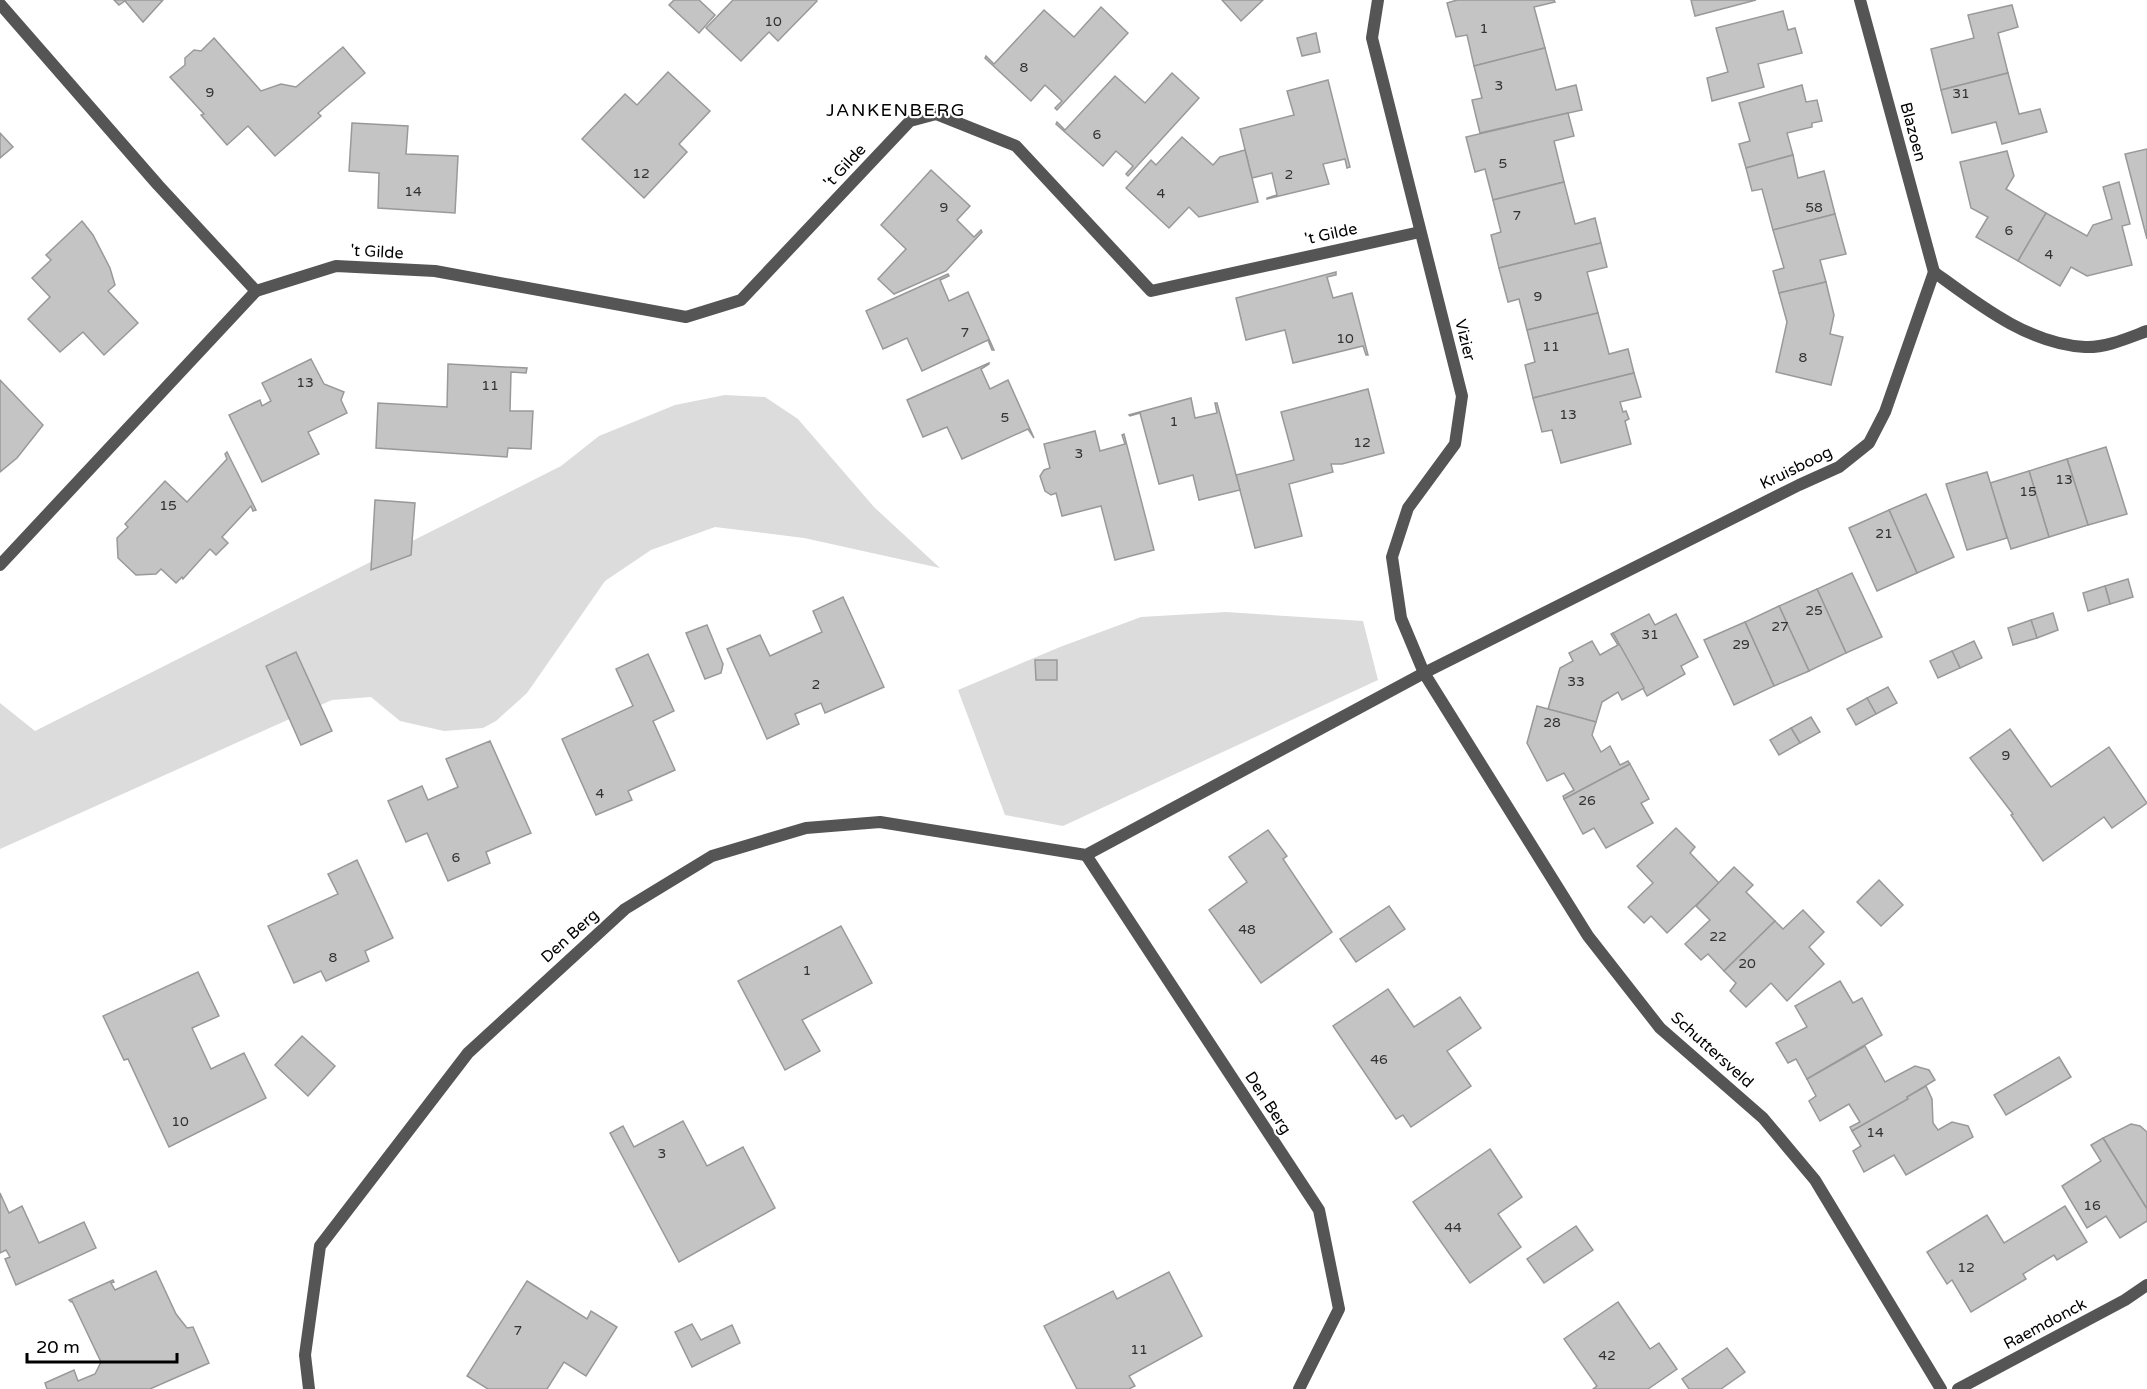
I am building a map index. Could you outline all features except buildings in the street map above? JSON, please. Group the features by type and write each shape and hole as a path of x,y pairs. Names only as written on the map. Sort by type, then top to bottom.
{"street":[{"name":"Vizier","path":"1378,0 1372,38 1462,396 1455,444 1408,508 1392,557 1401,618 1424,673"},
{"name":"Blazoen","path":"1860,0 1934,272"},
{"path":"0,4 158,185 256,291"},
{"name":"'t Gilde","path":"0,565 256,291 336,266 435,271 686,317 741,300 910,121 936,114 1016,146 1150,291 1420,232"},
{"path":"1934,272 1992,313 2013,325 2053,342 2086,347 2116,342 2147,331"},
{"name":"Kruisboog","path":"1424,673 1839,467 1869,443 1885,411 1934,272"},
{"path":"1086,855 1424,673"},
{"name":"Schuttersveld","path":"1424,673 1588,936 1660,1028 1763,1118 1815,1180 1941,1389"},
{"name":"Den Berg","path":"309,1389 305,1355 320,1246 468,1053 625,909 712,856 806,828 880,822 1086,855 1319,1210 1338,1309 1299,1389"},
{"name":"Raemdonck","path":"1958,1389 2115,1305 2147,1285"}],"shaded area":[{"path":"725,395 765,397 798,419 874,507 940,568 804,538 715,527 651,550 605,581 527,693 496,721 483,728 444,731 400,721 371,697 332,700 0,849 0,703 35,731 561,466 599,436 675,405"},
{"path":"1226,612 1363,621 1378,680 1063,826 1005,815 958,690 1060,647 1141,617"}],"district":[{"name":"JANKENBERG","path":"896,110"}]}
